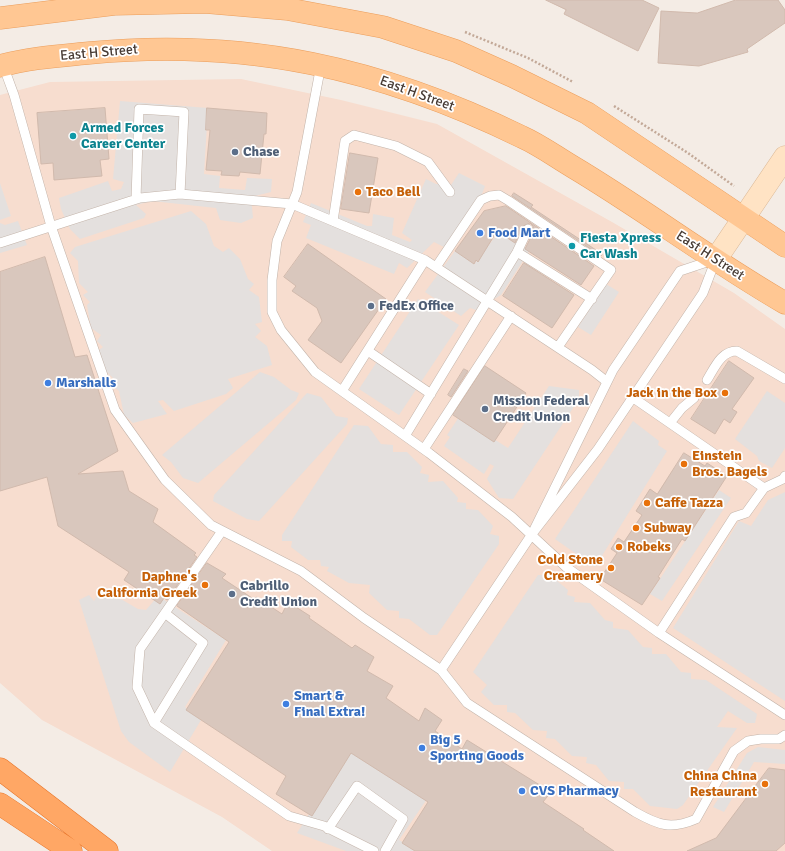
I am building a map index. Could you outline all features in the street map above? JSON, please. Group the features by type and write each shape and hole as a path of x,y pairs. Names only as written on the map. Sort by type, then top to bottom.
{"highway":[{"path":"0,769 107,851"},
{"path":"0,804 71,851"}],"main road":[{"path":"0,18 133,2 205,2 286,9 383,27 456,51 512,76 587,113 785,246"},
{"name":"East H Street","path":"2,65 23,60 136,49 230,51 292,58 360,74 419,92 523,137 595,180 785,303"}],"street":[{"path":"716,259 785,157"}],"lane":[{"path":"2,65 14,95 51,226 115,410 165,480 211,525 301,571 364,618 441,670 467,703 635,812 653,822 670,826 685,824 696,819 734,751 748,741 779,739 785,735"},
{"path":"321,65 297,192 277,240 272,280 272,312 281,330 315,372 424,449 532,534 566,567 659,633 785,715"},
{"path":"136,199 140,109 184,112 180,194"},
{"path":"332,221 344,141 354,135 396,146 428,162 450,192"},
{"path":"0,243 136,199 180,194 292,204 425,260 558,347 606,381"},
{"path":"436,267 481,200 490,196 499,195 528,212 611,270 558,347"},
{"path":"405,436 517,252 528,229"},
{"path":"517,252 592,299"},
{"path":"532,534 606,381 680,270 716,259"},
{"path":"441,670 532,534 598,449 703,294 716,259"},
{"path":"342,391 425,260"},
{"path":"424,449 511,316"},
{"path":"368,351 431,394"},
{"path":"707,380 722,356 728,351 737,351 785,379"},
{"path":"632,397 764,488"},
{"path":"670,423 682,408 694,398"},
{"path":"659,633 734,517 746,513 764,488 783,479 785,476"},
{"path":"222,531 166,614 140,649 137,687 154,723 289,816 328,828 374,851"},
{"path":"154,723 203,643 166,614"},
{"path":"328,828 357,786 403,819 385,851"}],"shaded area":[{"path":"241,79 341,100 437,124 612,222 734,293 785,329 785,851 272,851 222,817 42,720 0,683 0,95 50,82"},
{"path":"120,101 208,108 204,174 220,176 219,188 245,190 247,178 272,179 271,192 251,197 253,218 241,223 220,220 216,208 152,201 136,205 146,214 144,218 80,239 70,229 61,209 59,198 108,181 112,191 121,189 124,182 113,179"},
{"path":"459,173 485,186 476,210 450,250 434,242 407,268 399,263 394,274 306,238 311,225 303,222 311,203 367,226 372,226 373,214 394,218 392,235 410,242 412,240 402,233 426,179 436,184 451,185"},
{"path":"0,183 11,216 0,220"},
{"path":"191,211 206,224 214,246 223,252 229,248 240,259 248,279 254,284 249,290 259,297 262,322 255,324 261,331 255,337 267,346 272,365 228,379 233,388 226,394 174,411 163,400 158,401 167,414 133,423 124,415 119,391 111,385 116,381 105,370 99,350 103,347 97,341 101,335 91,328 87,305 90,302 83,295 88,292 79,283 78,261 70,253 75,247"},
{"path":"18,221 27,245 0,253 0,223 5,225"},
{"path":"498,233 530,250 501,295 476,310 470,308 461,316 425,292 455,251 475,263"},
{"path":"606,284 619,292 591,335 578,327"},
{"path":"418,299 459,325 399,415 359,389"},
{"path":"260,372 274,377 291,390 299,393 296,400 198,483 183,478 171,462 162,455"},
{"path":"549,386 579,390 579,399 513,499 499,498 487,479 494,466 490,464 484,474 444,446 450,437 447,435 459,417 508,448"},
{"path":"767,391 785,403 785,448 772,468 759,461 757,456 735,439"},
{"path":"307,393 321,397 336,416 348,418 347,424 259,521 247,519 213,501 214,495"},
{"path":"633,421 659,441 658,445 667,451 595,567 555,539"},
{"path":"354,425 368,426 381,444 393,445 393,452 407,452 422,467 420,473 429,475 428,482 443,481 458,498 457,502 466,503 466,509 478,510 493,526 490,534 499,536 499,544 437,635 430,635 409,619 399,618 399,611 387,610 369,593 370,585 349,583 327,571 329,567 321,566 320,560 308,560 291,547 292,541 282,541 282,535"},
{"path":"719,490 731,498 662,601 650,594"},
{"path":"785,492 785,701 673,628 739,521 751,526 768,500"},
{"path":"538,575 550,575 568,590 567,595 575,597 574,602 590,603 605,620 613,622 613,628 628,630 643,647 652,648 652,654 666,654 681,672 691,673 691,679 706,680 757,714 755,723 747,723 728,711 717,727 737,728 683,805 677,809 650,806 633,789 624,789 624,782 609,781 596,765 586,763 587,757 572,756 555,739 546,738 547,731 533,730 515,713 507,712 507,705 494,705 481,692 487,685 473,672"},
{"path":"102,588 138,609 146,610 158,596 226,640 185,707 201,720 170,772 129,742 121,731 79,600 89,595 94,601"},
{"path":"758,747 785,750 785,764 754,762 724,812 713,807 747,753"},
{"path":"350,750 427,799 399,840 418,851 346,851 297,833"}],"building":[{"path":"546,0 642,0 659,8 638,51 564,14 566,10"},
{"path":"736,0 778,0 785,10 785,23 747,49 748,52 699,66 658,63 661,11 697,13"},
{"name":"Armed Forces Career Center","path":"105,108 109,159 100,160 102,176 54,180 53,163 41,164 37,113"},
{"name":"Chase","path":"207,108 267,113 266,134 264,134 260,174 240,172 239,176 221,175 222,171 206,170 210,130 206,130"},
{"name":"Taco Bell","path":"350,153 378,158 369,213 341,209"},
{"path":"514,193 533,205 531,207 602,254 601,256 512,196"},
{"path":"506,206 594,266 581,285 525,249 534,231 533,226 530,223 523,226 515,243 497,231 478,262 476,260 474,264 455,251 484,211"},
{"path":"308,244 386,299 341,363 308,340 322,321 317,308 292,291 296,286 284,277"},
{"path":"45,257 75,357 87,355 118,451 78,474 123,471 129,491 158,509 153,522 196,553 194,555 197,557 167,600 164,598 160,604 124,580 129,572 58,526 47,477 0,491 0,272"},
{"path":"524,263 574,295 552,328 503,296"},
{"name":"Jack in the Box","path":"729,361 754,378 732,409 737,412 730,423 724,419 715,434 691,419"},
{"name":"Mission Federal Credit Union","path":"485,366 526,393 494,442 453,415"},
{"path":"464,369 468,371 451,397 448,395"},
{"path":"684,453 705,466 707,463 727,476 685,541 682,539 658,577 660,578 642,605 600,579 617,553 611,549 618,538 624,542 642,515 636,511 650,489 657,494"},
{"path":"207,563 226,574 222,578 255,600 256,597 282,614 288,602 310,616 309,618 352,648 355,645 374,657 367,671 393,686 386,698 419,721 425,708 442,720 435,731 462,749 467,740 551,792 543,802 614,851 415,851 402,843 428,802 351,753 312,816 276,794 286,776 186,710 229,642 177,606"},
{"path":"769,768 785,770 785,843 776,851 687,851 716,838"}],"place":[{"name":"Armed Forces Career Center","path":"73,136"},
{"name":"Chase","path":"235,152"},
{"name":"Taco Bell","path":"358,192"},
{"name":"Food Mart","path":"480,233"},
{"name":"Fiesta Xpress Car Wash","path":"572,246"},
{"name":"FedEx Office","path":"371,306"},
{"name":"Marshalls","path":"48,383"},
{"name":"Jack in the Box","path":"725,393"},
{"name":"Mission Federal Credit Union","path":"485,409"},
{"name":"Einstein Bros. Bagels","path":"684,464"},
{"name":"Caffe Tazza","path":"647,503"},
{"name":"Subway","path":"636,528"},
{"name":"Robeks","path":"619,547"},
{"name":"Cold Stone Creamery","path":"611,568"},
{"name":"Daphne's California Greek","path":"205,585"},
{"name":"Cabrillo Credit Union","path":"232,594"},
{"name":"Smart & Final Extra!","path":"286,704"},
{"name":"Big 5 Sporting Goods","path":"422,748"},
{"name":"China China Restaurant","path":"765,784"},
{"name":"CVS Pharmacy","path":"522,791"}]}
